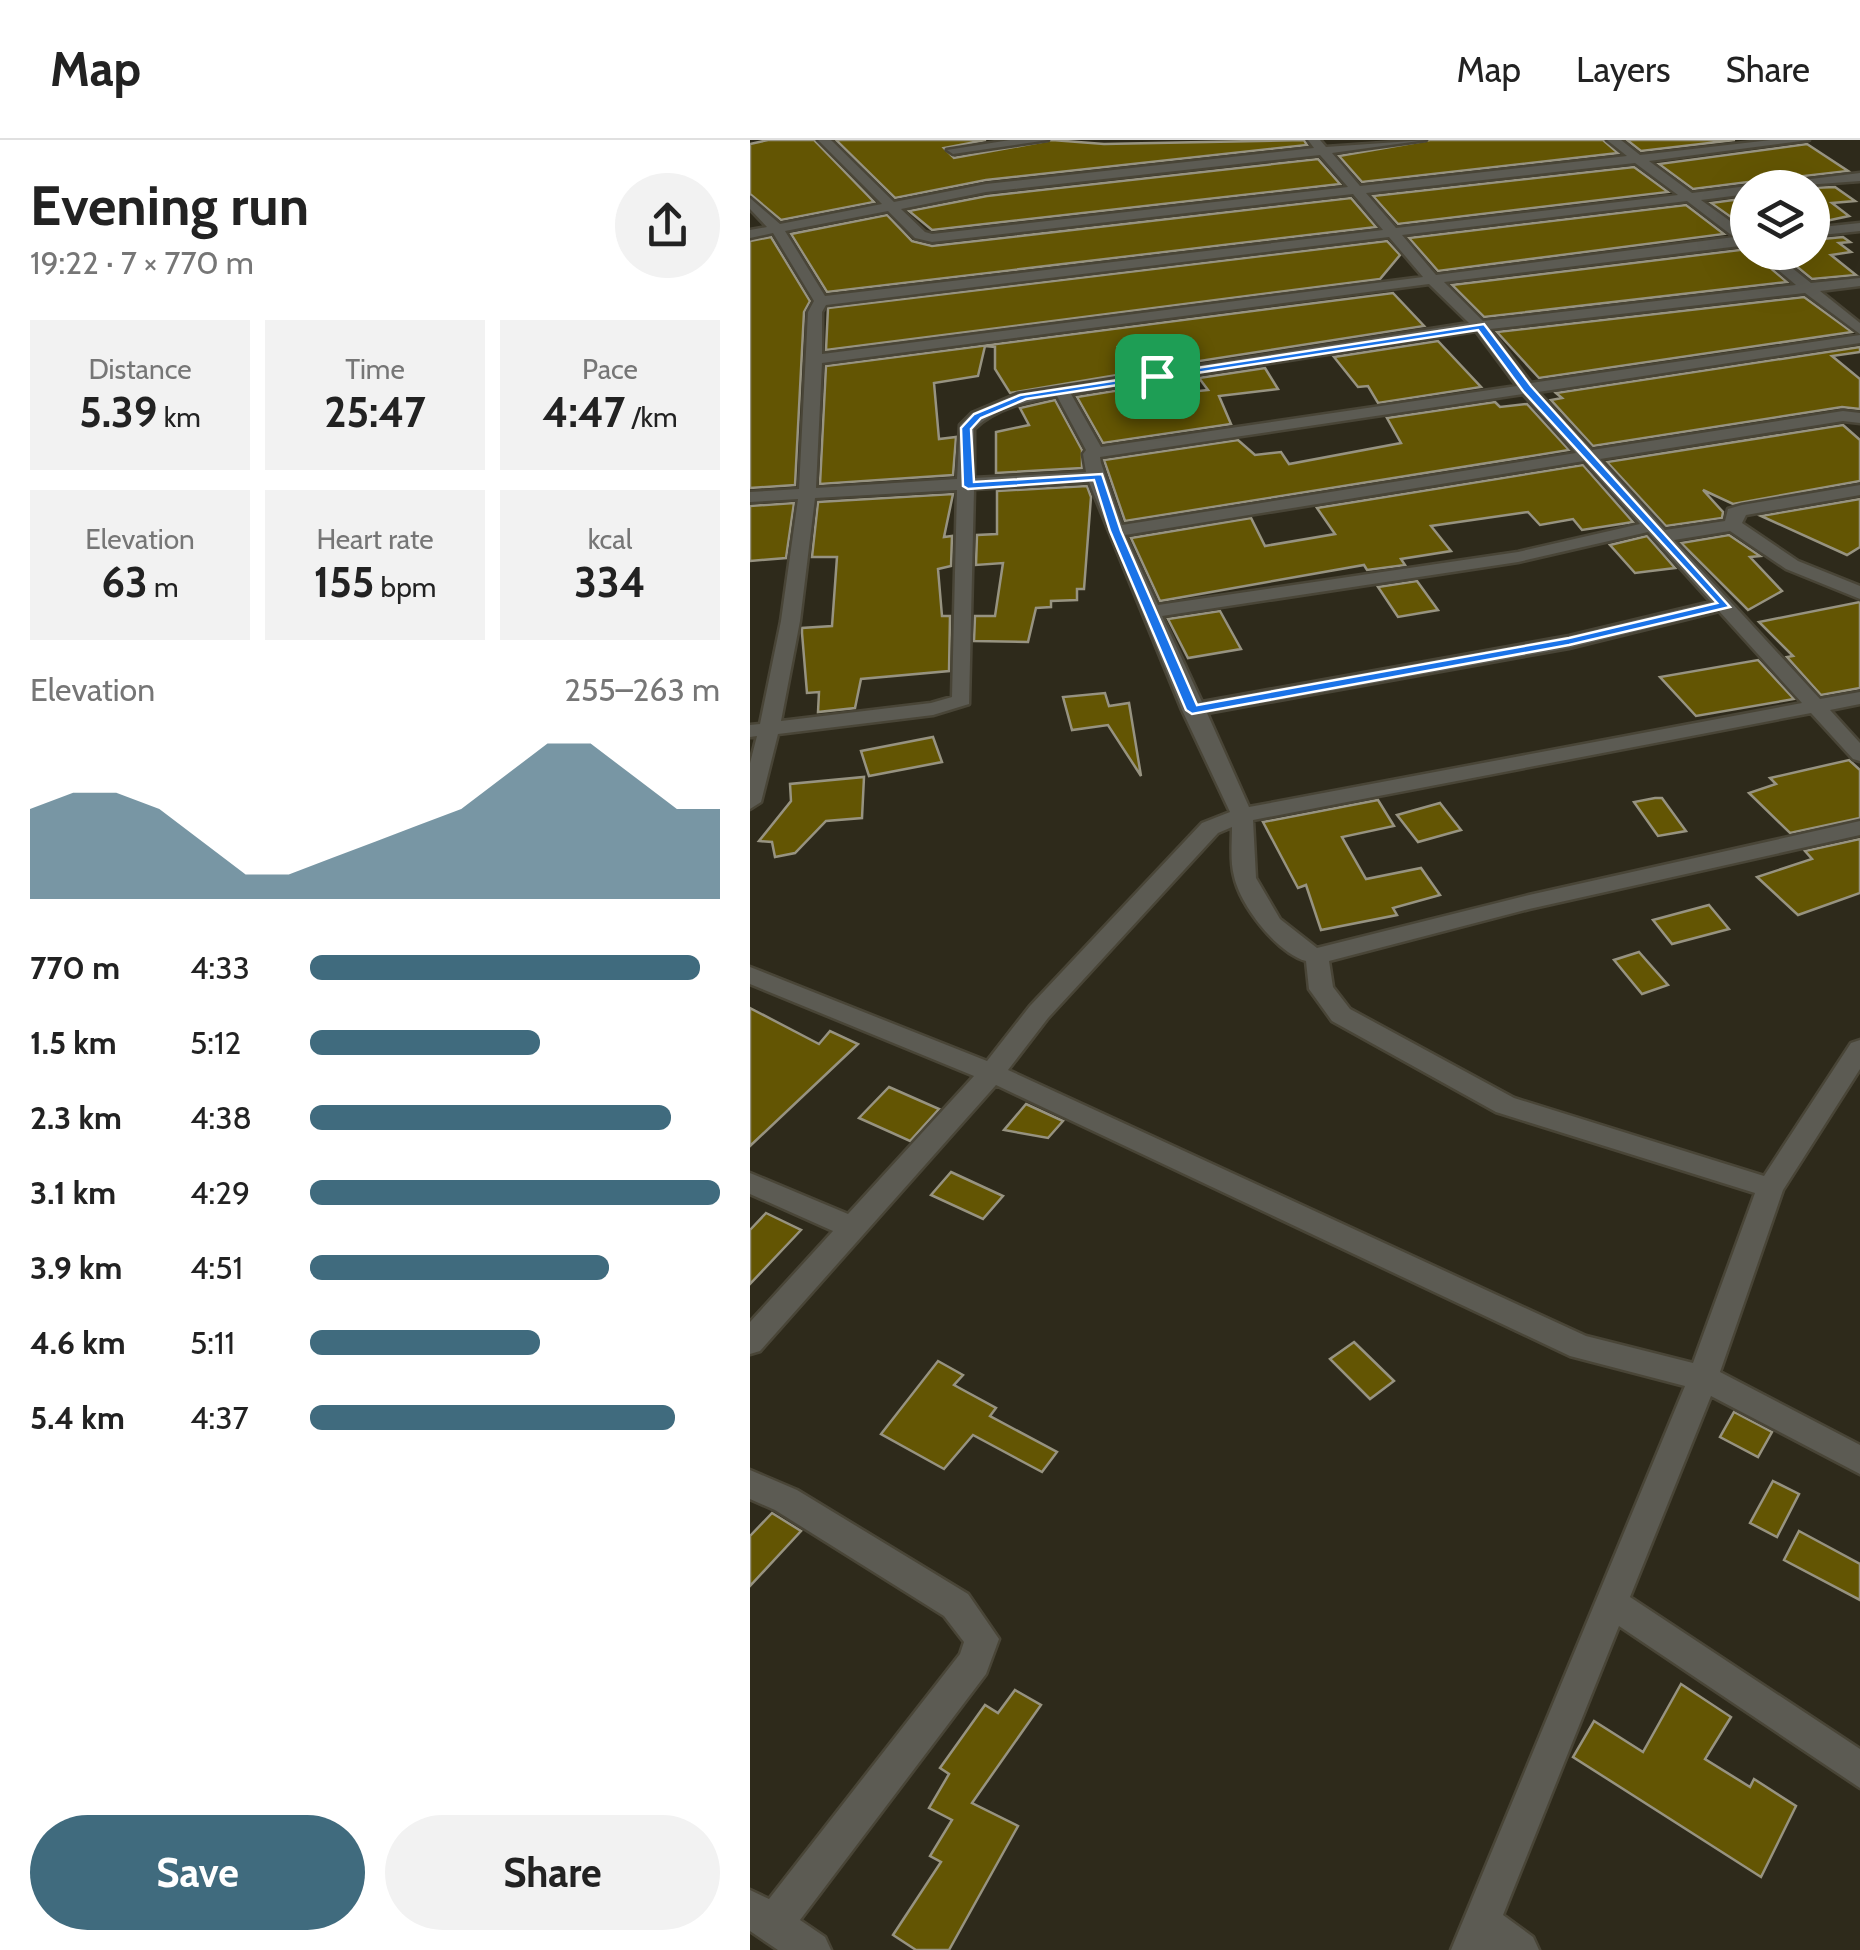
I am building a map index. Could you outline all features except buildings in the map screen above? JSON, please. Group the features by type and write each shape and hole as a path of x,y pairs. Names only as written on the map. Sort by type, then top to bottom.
{"street":[{"path":"824,140 920,235 932,238 1803,140"},
{"path":"949,145 1042,140"},
{"path":"750,234 986,188 1320,145 1420,140"},
{"path":"1613,140 1730,228"},
{"path":"949,145 964,162"},
{"path":"1320,145 1433,280 1480,326 1527,388 1821,707 1860,755"},
{"path":"975,175 986,188"},
{"path":"1830,181 1860,177"},
{"path":"822,301 1730,192"},
{"path":"750,202 777,229 822,301"},
{"path":"1830,230 1860,227"},
{"path":"817,359 1730,242"},
{"path":"1787,270 1860,330"},
{"path":"761,730 933,709 962,700 966,428 978,416 1023,397 1480,326 1860,282"},
{"path":"750,802 809,493 817,359 815,312 822,301"},
{"path":"1860,339 1090,454 1115,531 1242,815 1246,878 1271,924 1304,952 1317,956 1548,898 1860,828"},
{"path":"1061,390 1096,453"},
{"path":"1115,531 1827,418 1860,418"},
{"path":"750,497 1098,476"},
{"path":"1733,525 1734,514 1742,510 1857,494"},
{"path":"1151,612 1518,557 1658,531 1733,525 1792,565 1860,594"},
{"path":"1192,710 1569,642 1725,604"},
{"path":"750,1342 992,1073 1039,1012 1210,828 1242,815 1860,698"},
{"path":"1317,956 1321,988 1341,1015 1504,1105 1770,1188"},
{"path":"750,975 992,1073 1580,1347 1703,1378 1860,1460"},
{"path":"1520,1950 1475,1936 1703,1378 1770,1188 1860,1049"},
{"path":"750,1182 855,1229"},
{"path":"750,1484 786,1500 956,1605 982,1640 974,1662 762,1917 812,1950"},
{"path":"1610,1601 1860,1770"}],"route":[{"path":"1480,326 1527,388 1725,604 1569,642 1192,710 1115,531 1098,476 968,486 966,428 978,416 1023,397 1157,376 1480,326"}]}
